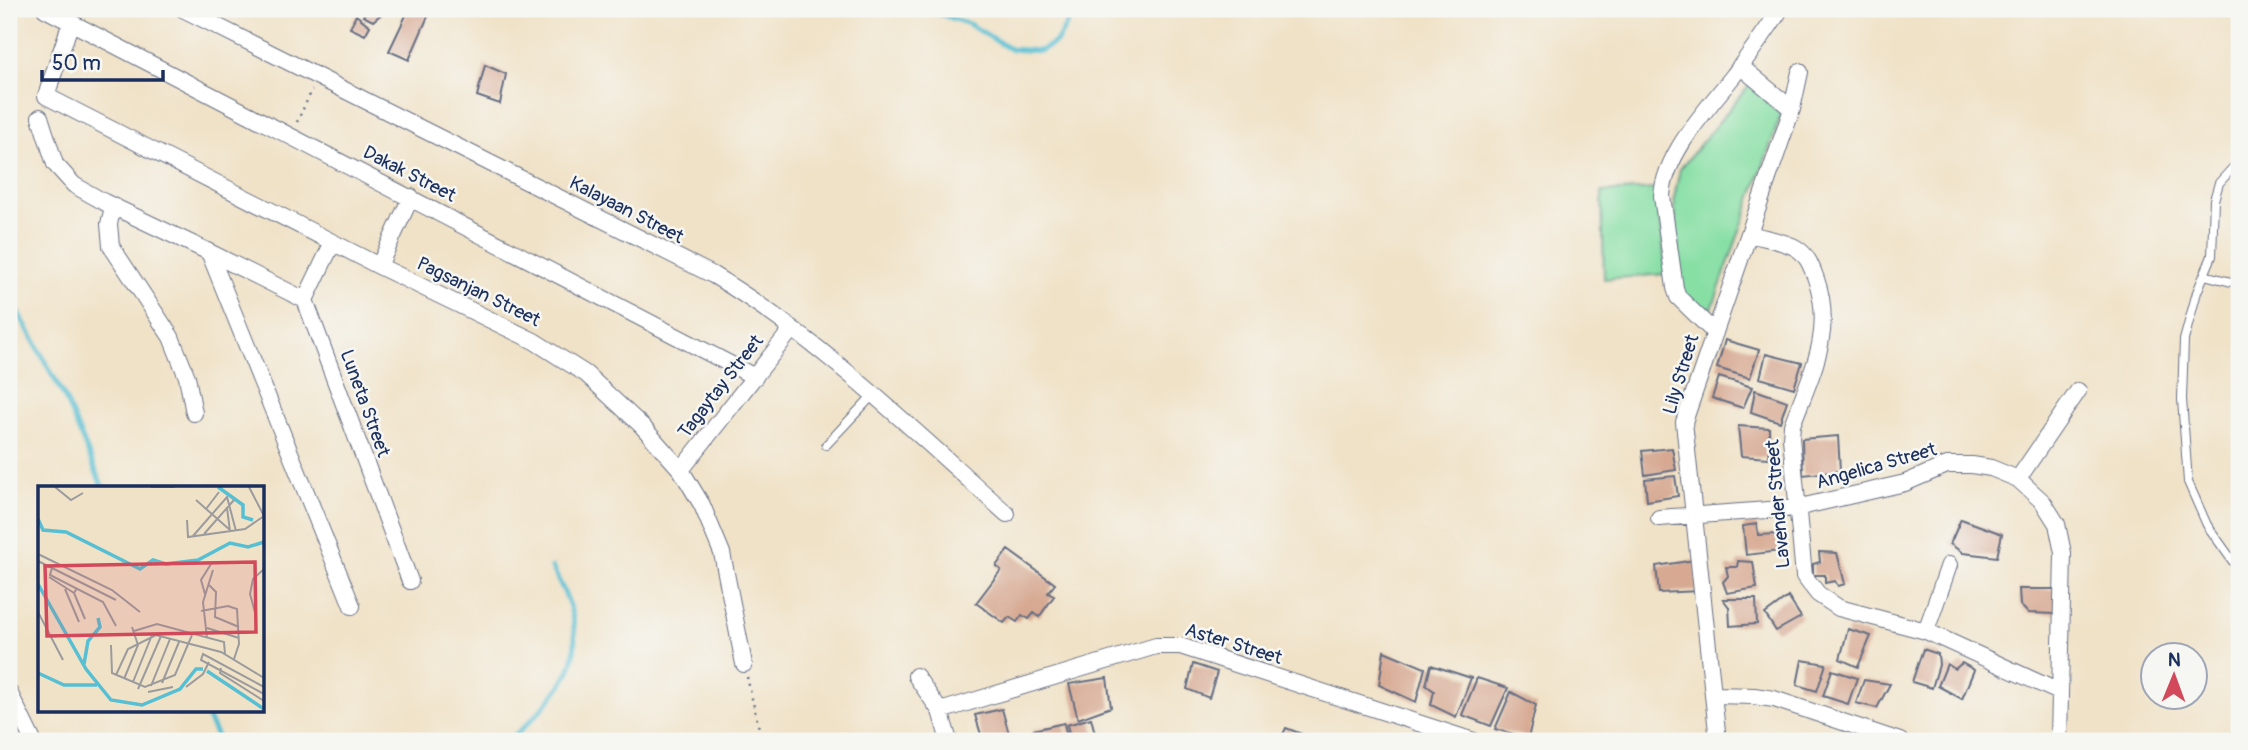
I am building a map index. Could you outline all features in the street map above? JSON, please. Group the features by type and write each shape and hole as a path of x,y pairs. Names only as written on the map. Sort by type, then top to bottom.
{"street":[{"name":"Dakak Street","path":"45,9 755,377"},
{"name":"Kalayaan Street","path":"183,9 713,275 752,299 792,329 873,395 1007,514"},
{"path":"1714,334 1678,297 1675,288 1662,196 1663,181 1692,130 1778,13"},
{"name":"Pagsanjan Street","path":"71,22 46,96 333,243 534,341 586,374 615,399 681,470 702,505 722,553 744,664"},
{"path":"1740,66 1792,109"},
{"name":"Lily Street","path":"1718,741 1684,422 1792,109 1800,72"},
{"path":"40,117 55,164 75,185 113,207 305,300 333,243"},
{"path":"379,266 411,197"},
{"path":"113,207 109,224 111,246 171,337 187,377 194,413"},
{"name":"Lavender Street","path":"1750,234 1796,248 1810,262 1820,289 1824,315 1821,345 1792,425 1791,438 1804,576 1818,594 1839,608 1926,631 2059,692"},
{"path":"209,252 352,606"},
{"name":"Luneta Street","path":"305,300 410,582"},
{"name":"Tagaytay Street","path":"681,470 792,329"},
{"path":"2018,479 2078,391"},
{"name":"Angelica Street","path":"1659,518 1796,508 1905,483 1947,466 1972,465 1991,468 2018,479 2043,502 2057,524 2063,552 2059,741"},
{"path":"1926,631 1949,565"},
{"name":"Aster Street","path":"940,711 1156,646 1180,646 1474,741"},
{"path":"916,676 940,711 949,741"},
{"path":"9,692 33,741"},
{"path":"1714,695 1774,699 1900,741"}],"lane":[{"path":"2239,161 2218,183 2214,200 2212,256 2197,292 2184,340 2182,399 2188,482 2207,525 2239,570"},
{"path":"2204,275 2239,284"},
{"path":"826,445 873,395"}],"path":[{"path":"290,135 317,77"},
{"path":"744,664 762,741"}],"green space":[{"path":"1750,84 1781,115 1712,309 1703,311 1682,291 1674,198 1680,169"},
{"path":"1657,189 1666,274 1604,279 1602,192"}],"building":[{"path":"367,9 385,11 373,21 363,16"},
{"path":"409,9 421,9 429,14 409,60 389,51"},
{"path":"356,15 370,26 365,35 350,28"},
{"path":"485,65 506,74 500,104 477,96"},
{"path":"1725,340 1759,350 1750,378 1717,368"},
{"path":"1766,354 1802,363 1794,388 1760,378"},
{"path":"1719,377 1752,387 1743,408 1712,398"},
{"path":"1755,390 1787,401 1780,422 1751,412"},
{"path":"1738,426 1769,428 1769,458 1741,456"},
{"path":"1838,436 1840,471 1803,475 1802,439"},
{"path":"1672,448 1676,470 1645,475 1642,451"},
{"path":"1675,476 1678,496 1647,501 1645,479"},
{"path":"1961,519 2002,534 1997,557 1963,553 1950,544"},
{"path":"1757,524 1758,535 1778,534 1781,551 1746,555 1743,526"},
{"path":"1008,550 1055,584 1048,593 1054,596 1039,617 1034,613 1029,619 1022,615 1017,622 1009,617 1004,623 976,603 1001,570 996,566"},
{"path":"1819,552 1837,553 1845,584 1838,586 1835,581 1825,583 1825,575 1813,575 1813,564 1820,562"},
{"path":"1695,560 1698,591 1659,593 1656,566"},
{"path":"1738,561 1753,562 1757,588 1727,593 1723,582 1728,576 1726,567 1737,567"},
{"path":"2019,589 2056,589 2056,614 2028,613 2020,605"},
{"path":"1788,597 1801,617 1776,631 1765,614"},
{"path":"1723,599 1756,599 1757,624 1730,626 1729,607"},
{"path":"1848,629 1871,636 1858,667 1840,659"},
{"path":"1923,649 1938,654 1939,665 1932,688 1912,682"},
{"path":"1384,651 1425,668 1416,702 1379,685"},
{"path":"1802,660 1826,664 1817,691 1797,685"},
{"path":"1962,663 1974,670 1962,699 1938,686 1947,664 1955,669"},
{"path":"1193,664 1217,672 1209,698 1187,689"},
{"path":"1431,665 1471,678 1456,717 1431,705 1434,691 1426,685"},
{"path":"1832,670 1857,678 1848,704 1823,696"},
{"path":"1107,678 1111,707 1078,719 1069,684"},
{"path":"1477,678 1508,688 1491,726 1462,715"},
{"path":"1864,680 1890,684 1877,708 1856,703"},
{"path":"1511,692 1536,705 1528,738 1495,729"},
{"path":"1002,709 1011,741 983,741 975,715"},
{"path":"1091,718 1097,741 1071,741 1067,725"},
{"path":"1064,723 1068,741 1036,741 1033,730"},
{"path":"1286,728 1307,736 1305,741 1280,741"}],"waterway":[{"path":"924,9 969,24 1010,49 1040,51 1057,41 1075,9"},
{"path":"9,295 64,396 102,486"},
{"path":"509,741 553,696 567,675 573,659 575,636 572,614 552,567"},
{"path":"205,712 219,741"}]}
